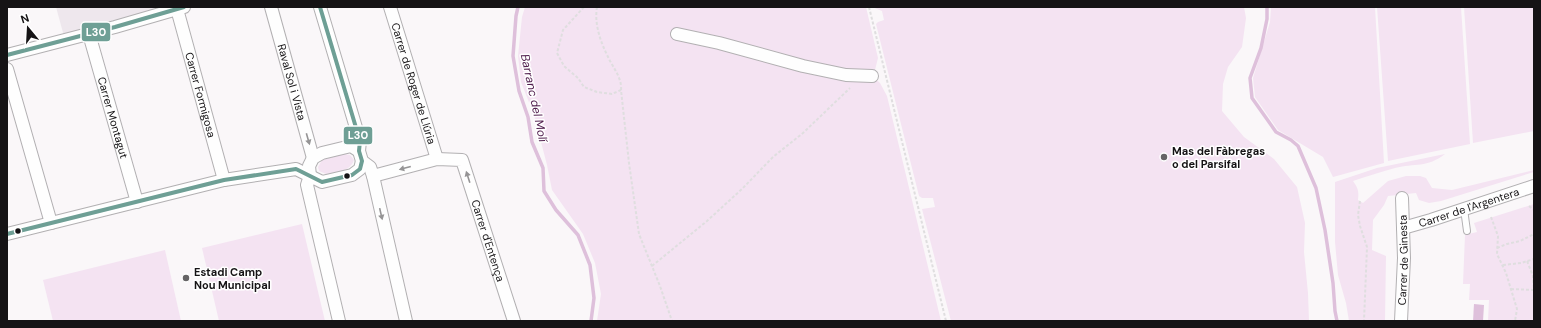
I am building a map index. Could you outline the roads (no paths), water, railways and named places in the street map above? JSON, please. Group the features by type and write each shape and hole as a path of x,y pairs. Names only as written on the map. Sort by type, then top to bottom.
{"street":[{"name":"Raval Sol i Vista","path":"271,7 314,158"},
{"path":"7,234 224,180 296,169 322,182 352,175 360,169 360,141 320,7"},
{"name":"Carrer de Roger de Llúria","path":"390,7 437,159"},
{"path":"7,55 181,8"},
{"name":"Carrer Formigosa","path":"181,8 224,180"},
{"name":"Carrer Montagut","path":"89,34 137,202"},
{"path":"676,34 719,43 846,75 867,75"},
{"path":"7,69 50,224"},
{"path":"339,321 307,185 310,176 309,166 314,158 322,153 351,146 370,167 406,321"},
{"path":"372,176 437,159"},
{"name":"Carrer d'Entença","path":"437,159 462,160 514,321"},
{"name":"Carrer de l'Argentera","path":"1403,228 1464,210 1534,186"},
{"name":"Carrer de Ginesta","path":"1401,321 1404,258 1402,198"}],"lane":[{"path":"1464,210 1467,231"}],"waterway":[{"name":"Barranc del Molí","path":"518,7 513,56 519,91 528,117 532,142 543,168 544,191 556,210 578,235 590,265 594,298 591,321"},
{"path":"1267,7 1267,19 1261,48 1250,78 1252,98 1276,132 1291,140 1298,146 1316,188 1325,230 1337,321"}],"place":[{"name":"Mas del Fàbregas o del Parsifal","path":"1164,157"},
{"name":"Estadi Camp Nou Municipal","path":"186,278"}]}
